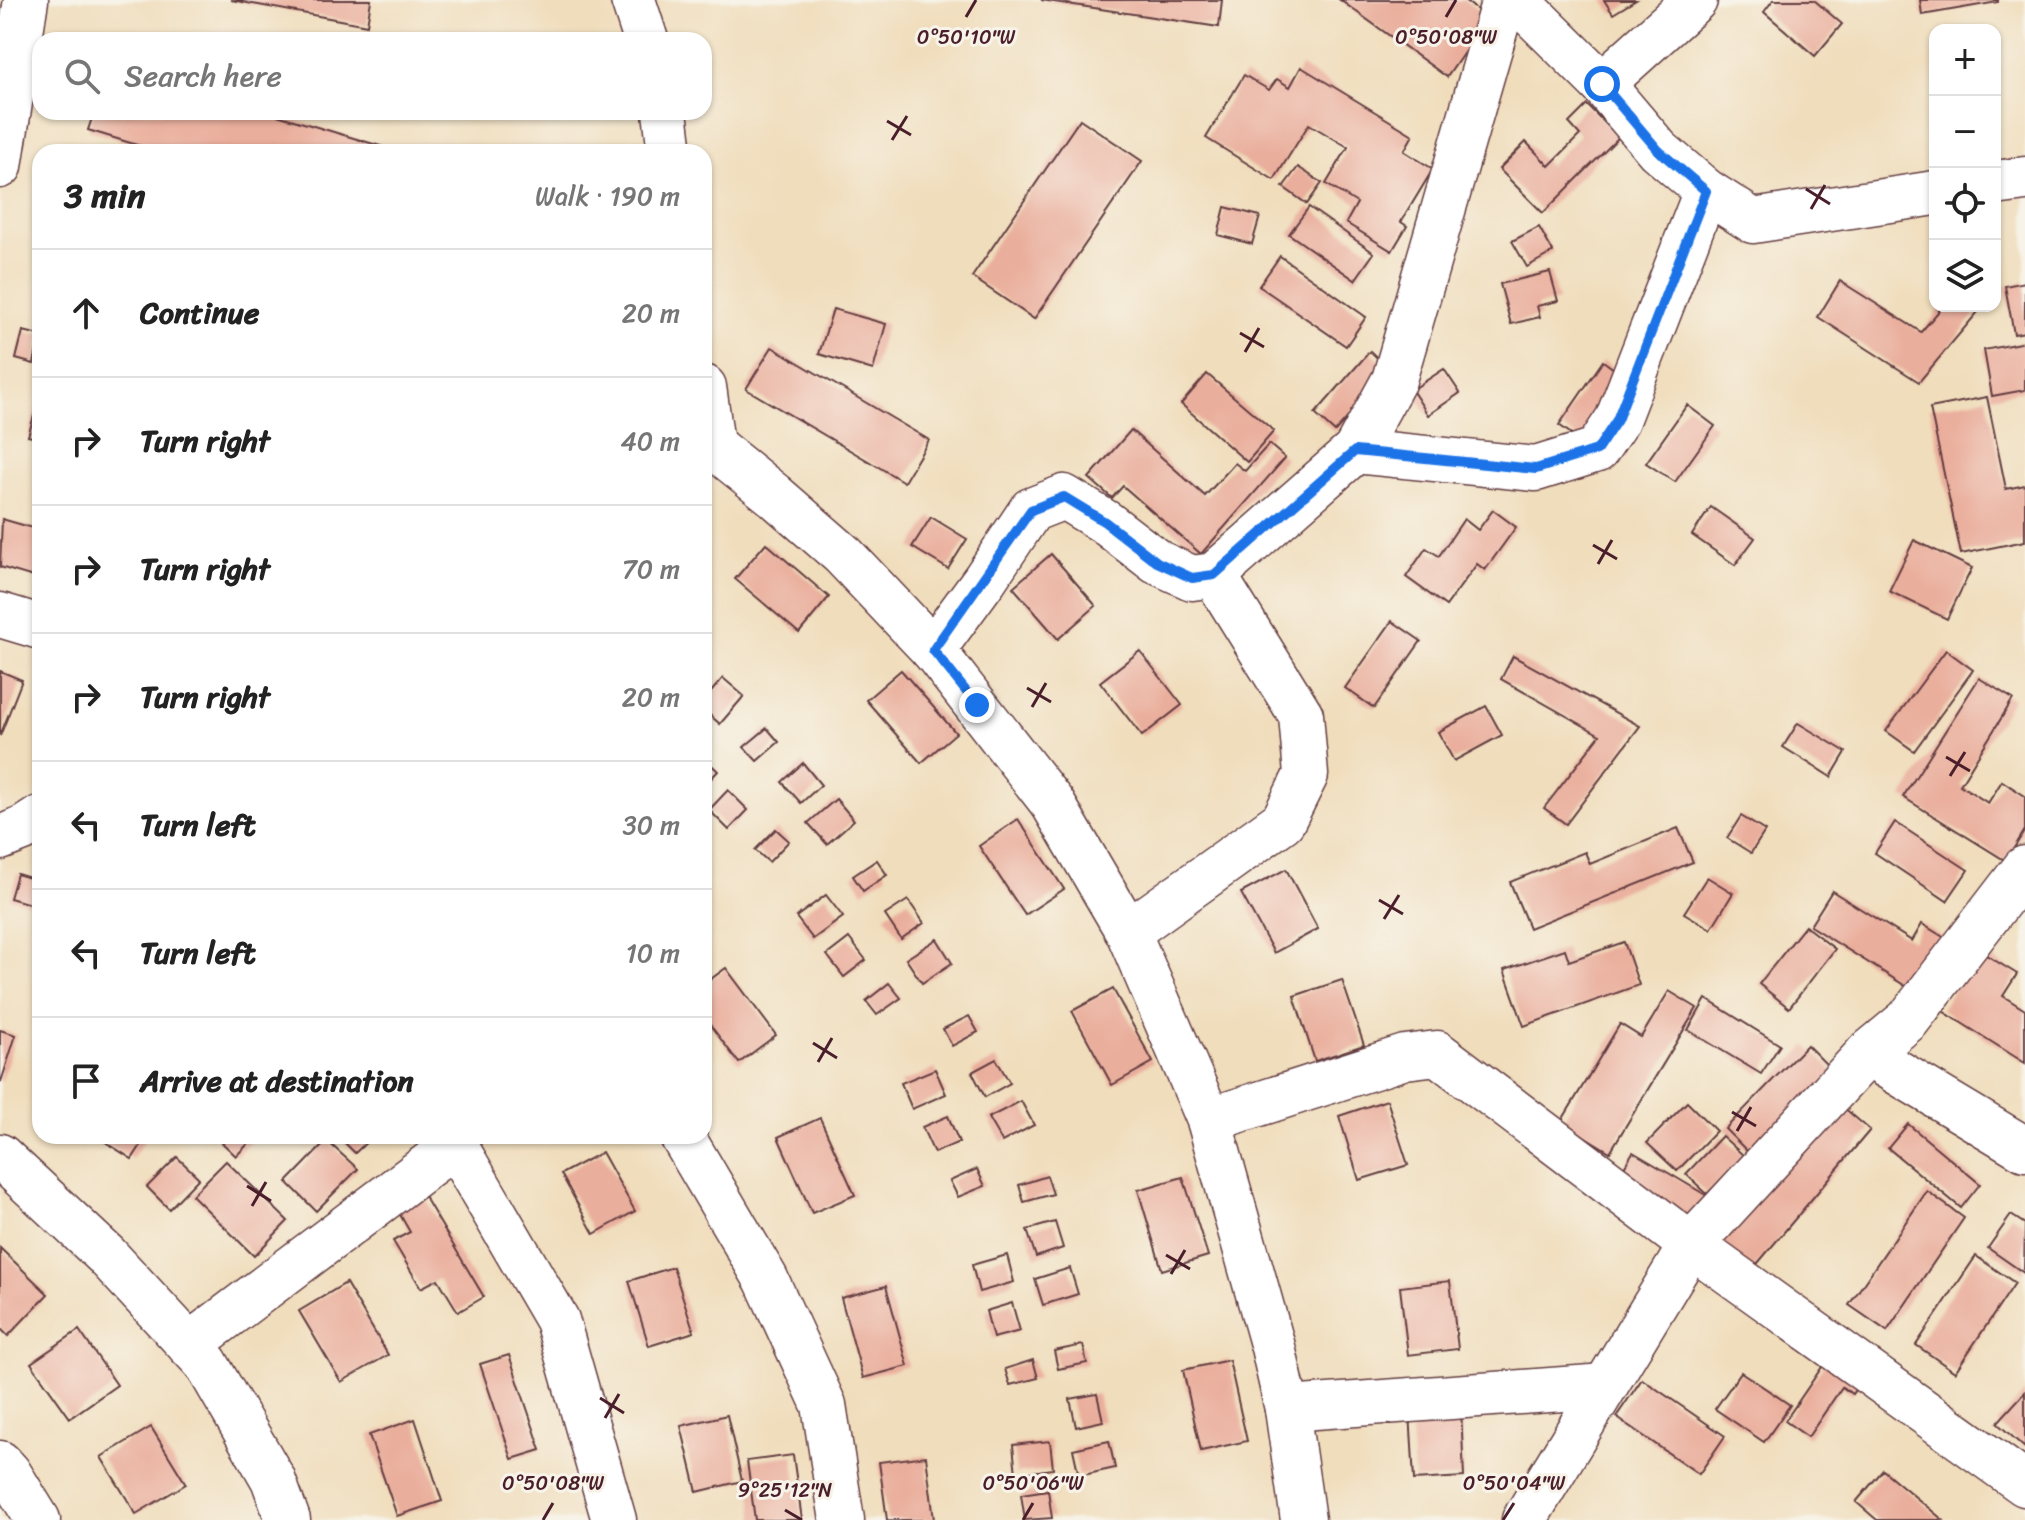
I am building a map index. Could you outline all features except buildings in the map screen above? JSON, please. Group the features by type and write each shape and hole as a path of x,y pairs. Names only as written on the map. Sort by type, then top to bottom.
{"street":[{"path":"11,156 26,0"},
{"path":"633,0 643,32"},
{"path":"933,650 1031,510 1064,497 1105,522 1157,562 1192,578 1214,575 1355,451 1394,380 1504,0"},
{"path":"1517,0 1602,84 1658,150 1706,191 1753,221 1929,194"},
{"path":"1602,84 1695,0"},
{"path":"666,120 669,144"},
{"path":"2001,182 2025,179"},
{"path":"1355,451 1536,469 1597,450 1617,420 1706,191"},
{"path":"712,445 843,555 933,650 1053,804 1128,932 1209,1120 1273,1347 1287,1409 1303,1520"},
{"path":"1128,932 1283,821 1306,775 1301,715 1214,575"},
{"path":"0,615 32,625"},
{"path":"1524,1520 1691,1245 1867,1054 1908,1020 2018,889"},
{"path":"1209,1120 1405,1057 1437,1053 1691,1245 2025,1484"},
{"path":"1867,1054 2025,1149"},
{"path":"189,1345 446,1144"},
{"path":"453,1144 557,1320 614,1520"},
{"path":"687,1144 766,1279 824,1405 842,1520"},
{"path":"5,1175 106,1255 206,1363 273,1479 288,1520"},
{"path":"1287,1409 1605,1386"},
{"path":"0,1463 38,1520"}],"route":[{"path":"977,705 933,650 1031,510 1064,497 1105,522 1157,562 1192,578 1214,575 1355,451 1536,469 1597,450 1617,420 1706,191 1658,150 1602,84"}]}
